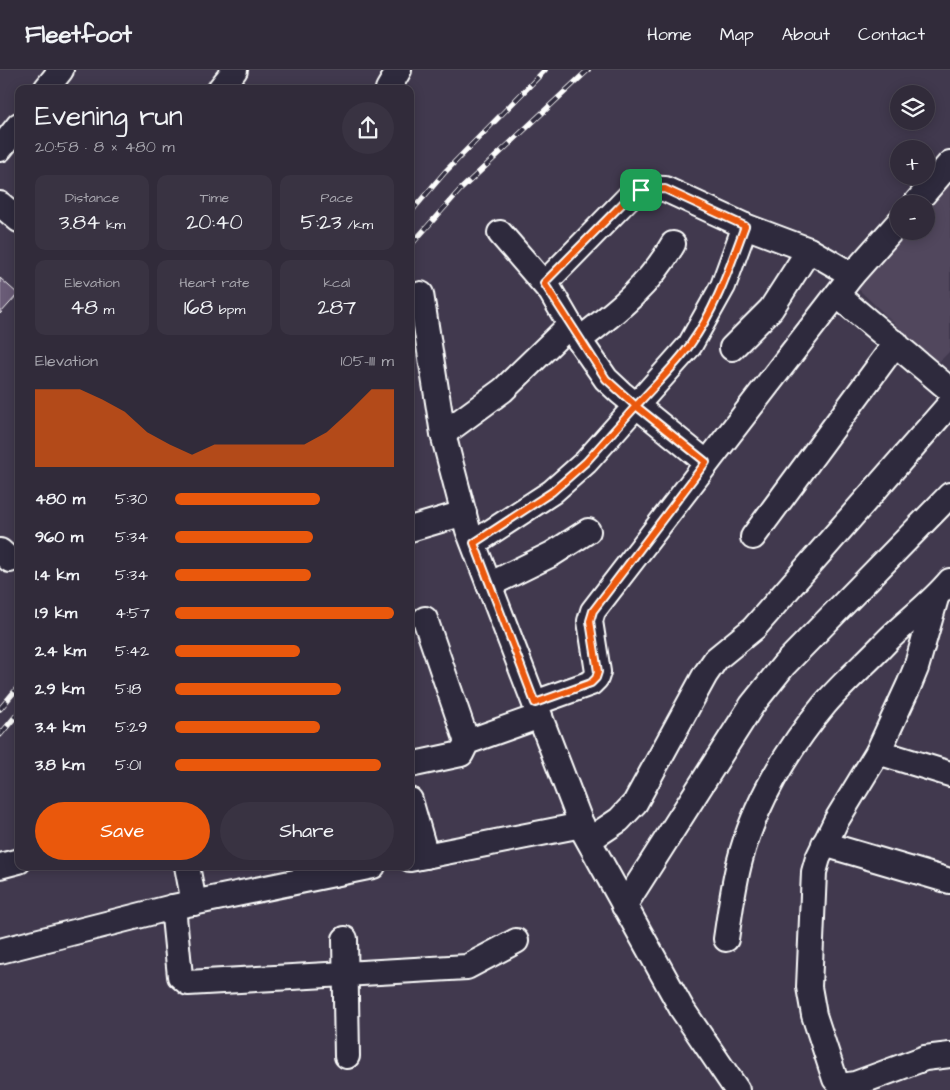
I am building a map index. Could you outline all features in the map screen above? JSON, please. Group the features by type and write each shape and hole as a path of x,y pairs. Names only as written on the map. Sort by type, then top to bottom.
{"street":[{"path":"49,85 61,70"},
{"path":"223,85 236,70"},
{"path":"390,85 399,70"},
{"path":"0,149 15,130"},
{"path":"923,195 950,163"},
{"path":"544,283 629,197 641,190 665,189 745,226 810,250 852,275"},
{"path":"0,204 15,217"},
{"path":"474,543 552,492 586,462 636,406 694,338 723,286 745,226"},
{"path":"414,764 461,754 467,742 591,683 596,678 598,672 590,621 593,611 837,294 890,232"},
{"path":"500,233 544,283 606,379 636,406 706,462"},
{"path":"443,434 503,390 575,333 625,305 661,266 673,244"},
{"path":"732,348 771,309 810,250"},
{"path":"421,294 443,434 464,513 489,585 585,833 682,1009 737,1090"},
{"path":"837,294 950,390"},
{"path":"753,537 896,343"},
{"path":"414,829 418,858 585,833 619,820 635,803 705,675 716,659 754,628 950,404"},
{"path":"624,906 752,704 784,665 950,495"},
{"path":"414,528 464,513"},
{"path":"489,585 552,554 588,531"},
{"path":"943,589 916,668 878,752 836,822 818,858 812,887 808,987 814,1015 835,1079 841,1086 847,1086 925,1058 950,1055"},
{"path":"726,939 740,858 751,826 778,773 802,735 826,704 890,637 943,589"},
{"path":"425,619 467,742"},
{"path":"878,752 950,774"},
{"path":"824,844 950,881"},
{"path":"0,866 15,862"},
{"path":"187,870 180,976 188,983 467,967 516,941"},
{"path":"0,951 183,905 283,875 337,870"},
{"path":"344,939 347,1056"}],"shaded area":[{"path":"950,175 950,351 937,364 854,285 893,240 935,240 935,195 933,195"}],"building":[{"path":"0,278 15,291 15,297 0,314"}],"railway":[{"path":"414,208 445,172 545,70"},
{"path":"414,242 460,190 588,70"},
{"path":"0,709 15,691"},
{"path":"0,735 15,717"}],"route":[{"path":"641,190 629,197 544,283 579,340 606,379 636,406 586,462 552,492 474,543 535,703 591,683 596,678 598,672 590,621 593,611 706,462 636,406 690,345 703,324 723,286 745,226 665,189 641,190"}]}
